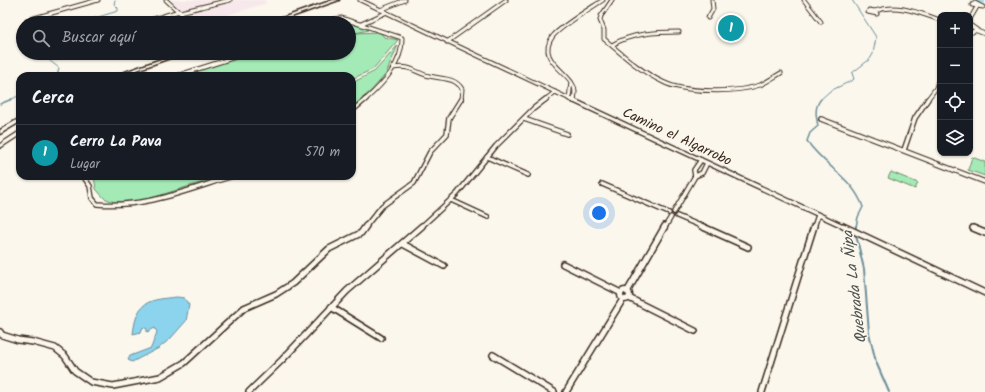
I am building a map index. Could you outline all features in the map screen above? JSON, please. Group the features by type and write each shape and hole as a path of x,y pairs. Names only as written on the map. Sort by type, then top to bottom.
{"main road":[{"path":"290,16 336,0"},
{"path":"127,72 162,60"},
{"path":"0,132 16,122"}],"street":[{"path":"40,16 98,0"},
{"path":"166,0 183,16"},
{"path":"165,16 230,0"},
{"name":"Camino el Algarrobo","path":"360,0 985,293"},
{"path":"380,10 404,0"},
{"path":"447,42 506,0"},
{"path":"574,101 575,90 572,81 556,67 549,52 549,43 552,36 557,32 603,0"},
{"path":"594,6 612,0"},
{"path":"612,0 603,12 600,20 604,30 604,39 639,68 667,84 686,88 718,91 743,90 764,83 782,73"},
{"path":"708,18 713,9 712,0"},
{"path":"804,0 814,10 821,22"},
{"path":"973,15 977,7"},
{"path":"875,11 884,8 900,9 919,12 937,19"},
{"path":"361,24 385,13"},
{"path":"356,23 391,33 402,38 403,44 393,68 378,87 356,107"},
{"path":"973,26 976,28 977,31 985,34"},
{"path":"973,32 977,31"},
{"path":"612,45 620,40 656,32 679,32"},
{"path":"189,72 226,60"},
{"path":"0,332 2,335 18,340 33,342 55,348 65,356 75,371 91,382 113,386 160,377 184,363 244,308 276,294 293,283 329,249 361,233 382,206 408,187 418,177 425,159 447,134 447,122 450,115 460,102 463,94 462,90 454,81 430,76 414,69 393,68"},
{"path":"569,99 572,81"},
{"path":"904,150 915,117 933,94 937,83"},
{"path":"253,391 331,307 451,200 487,157 524,119 555,92"},
{"path":"524,119 567,134"},
{"path":"821,119 985,182"},
{"path":"0,146 16,136"},
{"path":"487,157 528,174"},
{"path":"676,214 695,176 694,170 701,160"},
{"path":"695,176 700,174 707,163"},
{"path":"86,180 90,186 92,198 97,204 107,206 150,203 220,180"},
{"path":"602,184 670,215 676,214 748,247"},
{"path":"451,200 488,217"},
{"path":"566,392 622,296 627,292 670,215"},
{"path":"762,392 818,215"},
{"path":"973,228 985,233"},
{"path":"403,244 444,266"},
{"path":"563,264 627,299 629,298 695,331"},
{"path":"627,292 630,295 629,298"},
{"path":"331,307 381,338"},
{"path":"493,355 554,392"}],"shaded area":[{"path":"170,0 214,0 216,2 181,10"},
{"path":"234,0 264,0 267,3 225,16 187,16 183,12"}],"green space":[{"path":"356,25 367,28 368,30 356,33"},
{"path":"380,32 384,37 398,40 373,69 356,77 356,72 195,72 231,60 356,60 356,33"},
{"path":"398,45 386,74 371,91 356,104 356,81 375,71"},
{"path":"972,157 985,162 985,176 968,170"},
{"path":"891,172 918,183 915,189 888,178"},
{"path":"95,180 209,180 145,200 114,202 104,198 96,189"}],"water":[{"path":"177,297 184,298 189,305 186,321 171,338 159,348 132,362 128,360 130,356 151,348 157,332 155,328 147,332 147,329 143,327 141,332 133,334 137,315 141,309 145,304 151,301"}],"waterway":[{"path":"101,16 118,11 118,8 114,4 115,0"},
{"name":"Quebrada La Ñipa","path":"821,99 830,91 853,80 852,73 870,59 873,54 876,37 852,0"},
{"path":"972,0 985,2"},
{"path":"49,60 59,68 58,72"},
{"path":"12,99 16,97"},
{"path":"0,104 12,99"},
{"name":"Quebrada La Ñipa","path":"821,99 816,108 818,126 810,133 807,141 814,150 845,180 858,197 863,207 858,217 856,227"},
{"name":"Quebrada La Ñipa","path":"855,231 856,226"},
{"name":"Quebrada La Ñipa","path":"856,235 864,269 869,333 876,362 889,392"}],"place":[{"name":"Cerro La Pava","path":"731,28"}]}
